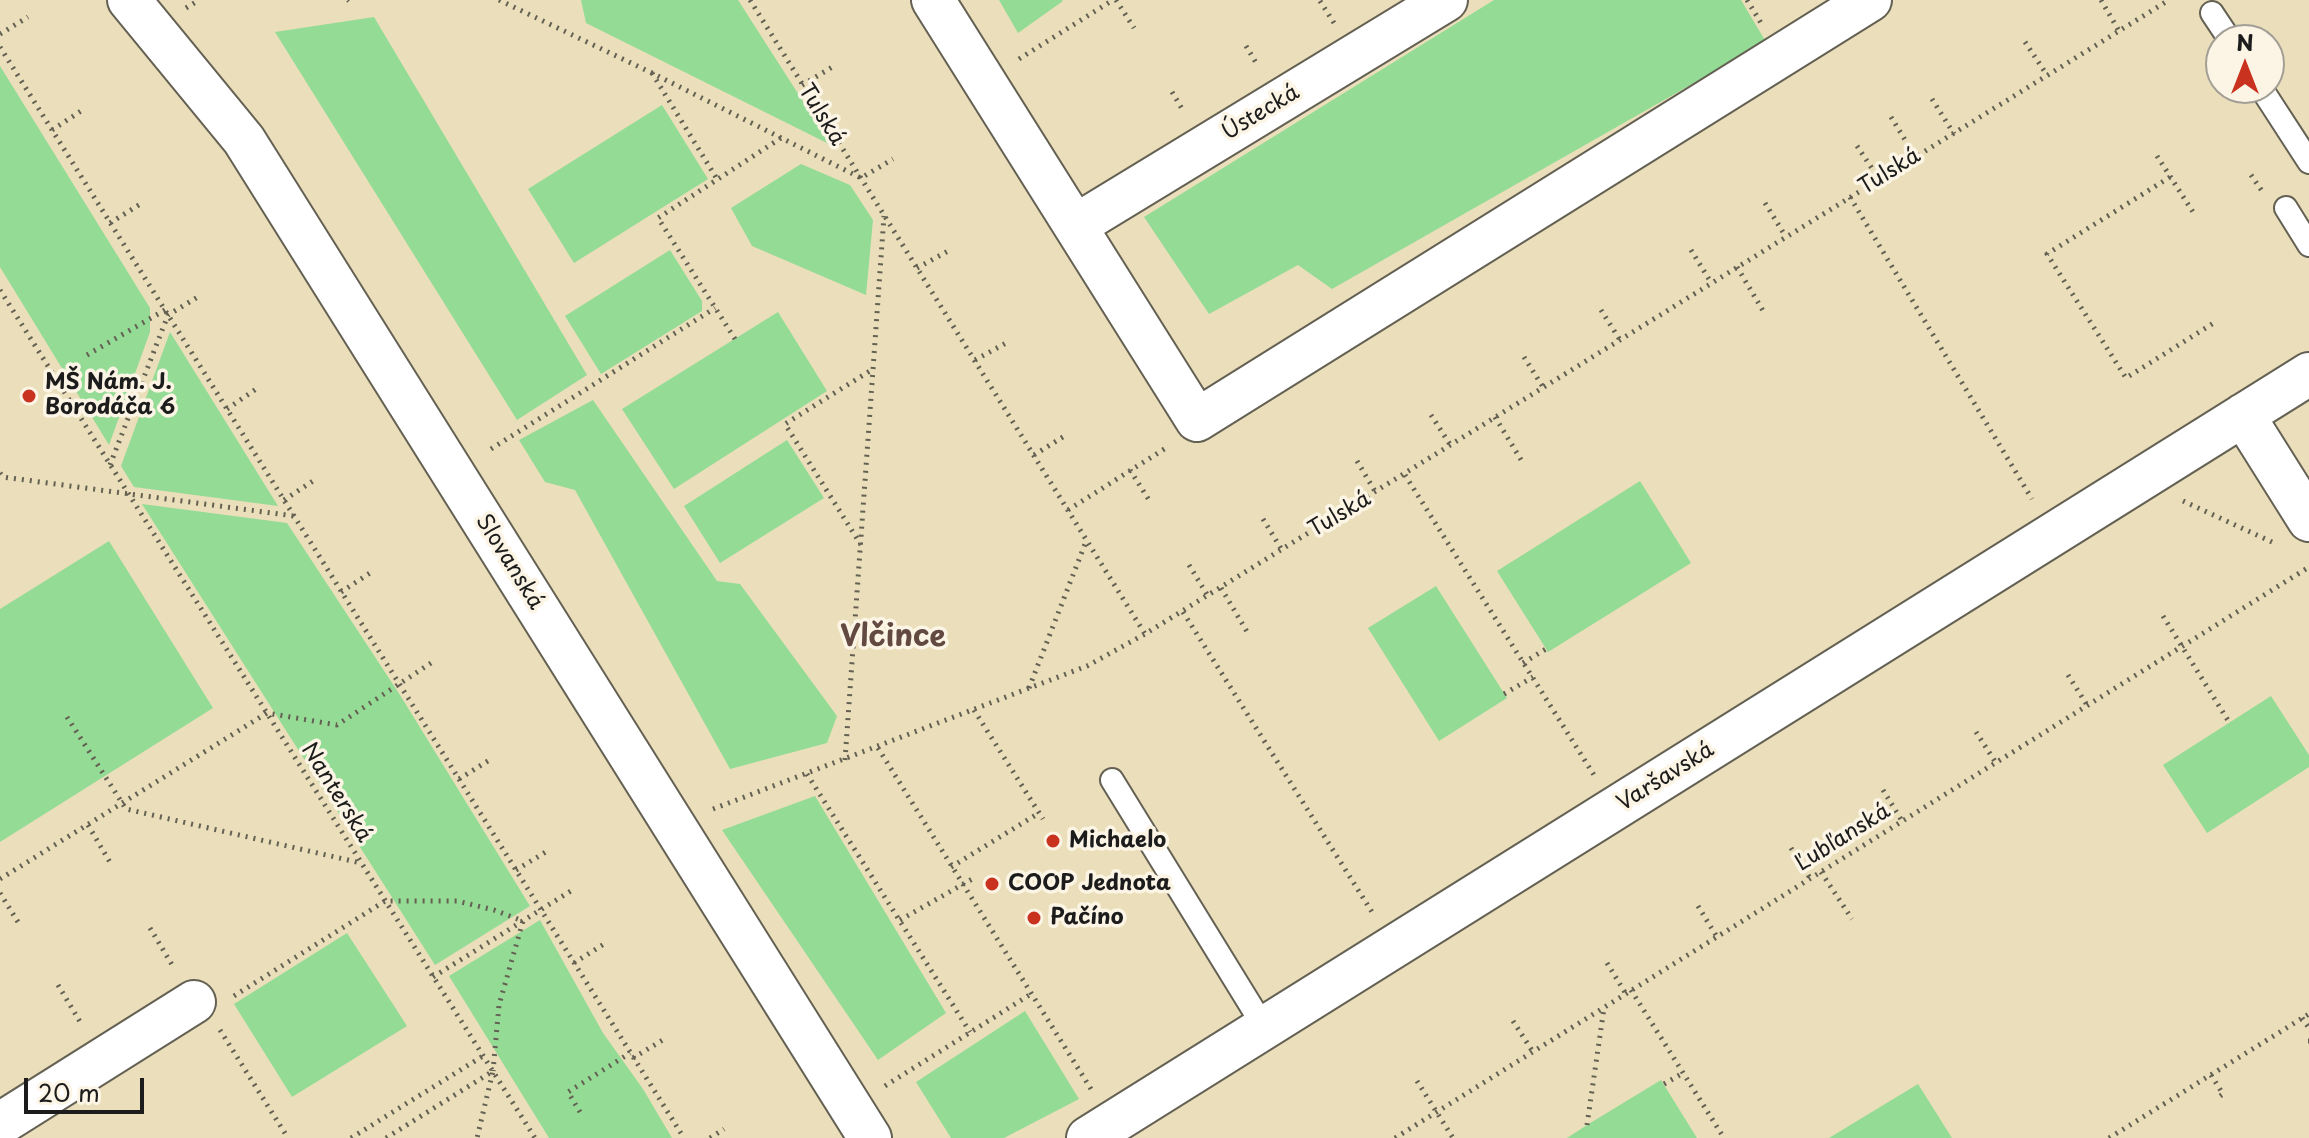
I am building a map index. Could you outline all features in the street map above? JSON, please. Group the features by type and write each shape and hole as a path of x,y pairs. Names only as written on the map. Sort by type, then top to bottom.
{"street":[{"name":"Slovanská","path":"129,0 244,140 870,1138"},
{"path":"933,0 1197,420 1824,12 1870,0"},
{"name":"Ústecká","path":"1075,226 1446,0"},
{"name":"Varšavská","path":"1100,1131 2309,374"},
{"path":"2243,415 2309,520"},
{"path":"0,1124 201,1006"}],"lane":[{"path":"2212,13 2219,24"},
{"path":"2271,104 2309,162"},
{"path":"2286,208 2309,245"},
{"path":"1112,780 1264,1027"}],"path":[{"path":"499,0 861,178 893,159"},
{"name":"Tulská","path":"750,0 1145,634 2169,0"},
{"path":"984,81 1114,0 1134,28"},
{"path":"2101,0 2119,31"},
{"path":"0,34 28,17"},
{"path":"2025,42 2047,75"},
{"path":"0,47 684,1138"},
{"path":"802,85 834,66"},
{"path":"652,73 717,179"},
{"path":"1932,99 1954,134"},
{"path":"52,130 84,109"},
{"path":"1891,117 1915,156"},
{"path":"735,339 658,218 782,137"},
{"path":"1857,146 1879,179"},
{"path":"2157,156 2193,212"},
{"path":"2170,177 2047,254 2126,378 2217,321"},
{"path":"1850,197 2032,499"},
{"path":"110,223 142,203"},
{"path":"1765,203 1786,237"},
{"path":"845,761 884,215"},
{"path":"917,268 950,250"},
{"path":"1691,250 1712,284"},
{"path":"1737,267 1765,314"},
{"name":"Nanterská","path":"0,290 535,1138"},
{"path":"87,355 201,295"},
{"path":"491,449 715,308"},
{"path":"1601,310 1620,340"},
{"path":"110,465 167,313"},
{"path":"975,360 1008,342"},
{"path":"1524,357 1543,387"},
{"path":"861,545 785,424 874,369"},
{"path":"227,409 259,387"},
{"path":"1431,415 1451,446"},
{"path":"1495,417 1523,463"},
{"path":"1034,455 1066,435"},
{"path":"1068,510 1178,440"},
{"path":"1357,461 1376,493"},
{"path":"1130,470 1149,500"},
{"path":"0,473 3,477 294,516"},
{"path":"1405,475 1598,781"},
{"path":"284,500 316,479"},
{"path":"1263,519 1282,550"},
{"path":"1028,689 1087,539"},
{"path":"1189,565 1208,596"},
{"name":"Ľubľanská","path":"1395,1138 2309,567"},
{"path":"341,592 373,571"},
{"path":"1221,588 1249,635"},
{"path":"1183,612 1373,915"},
{"path":"2163,616 2229,722"},
{"path":"706,812 1087,666 1145,634"},
{"path":"1523,663 1546,649"},
{"path":"0,879 267,713 337,725 431,663"},
{"path":"2068,675 2087,705"},
{"path":"1504,694 1533,677"},
{"path":"951,868 1041,816 974,710"},
{"path":"67,717 126,809 361,863"},
{"path":"1976,732 1996,763"},
{"path":"878,748 1031,994 1100,1131"},
{"path":"459,779 491,759"},
{"path":"807,774 970,1032"},
{"path":"1883,790 1902,821"},
{"path":"88,825 111,864"},
{"path":"1791,848 1810,878"},
{"path":"516,870 549,850"},
{"path":"1821,872 1852,919"},
{"path":"900,920 974,878"},
{"path":"433,977 574,889"},
{"path":"0,893 18,922"},
{"path":"201,1006 385,901 457,901 523,921"},
{"path":"1698,906 1717,937"},
{"path":"477,1138 493,1071 499,1005 523,921"},
{"path":"150,928 288,1138"},
{"path":"574,963 607,942"},
{"path":"1607,963 1724,1138"},
{"path":"877,1091 1031,994"},
{"path":"1587,1125 1604,1007"},
{"path":"2109,1138 2121,1135 2211,1074 2309,1014"},
{"path":"2302,1018 2309,1028"},
{"path":"1513,1021 1533,1052"},
{"path":"580,1112 568,1092 666,1038"},
{"path":"351,1138 483,1056"},
{"path":"386,1138 493,1071"},
{"path":"1664,1084 1683,1073"},
{"path":"2211,1074 2223,1094 2216,1099"},
{"path":"1417,1081 1453,1138"},
{"path":"710,1138 724,1129"}],"green space":[{"path":"581,0 738,0 831,145 586,23"},
{"path":"999,0 1062,0 1063,1 1018,33"},
{"path":"1494,0 1741,0 1766,42 1332,289 1298,265 1209,314 1144,217"},
{"path":"374,17 587,375 517,420 275,32"},
{"path":"0,66 150,308 150,332 109,445 0,267"},
{"path":"662,105 708,179 574,263 528,189"},
{"path":"801,164 850,185 873,220 866,295 752,246 731,208"},
{"path":"670,250 702,301 702,311 601,374 565,316"},
{"path":"778,312 827,391 674,489 622,409"},
{"path":"170,332 278,506 134,487 121,466"},
{"path":"593,400 717,581 740,584 837,716 827,743 730,769 575,490 545,482 519,440"},
{"path":"787,440 824,498 720,563 684,506"},
{"path":"1640,481 1691,563 1548,652 1497,571"},
{"path":"142,504 287,523 400,695 530,906 435,965"},
{"path":"109,541 213,708 0,842 0,609"},
{"path":"1436,586 1507,698 1439,741 1368,628"},
{"path":"2271,696 2309,755 2309,767 2207,833 2163,765"},
{"path":"815,796 946,1013 878,1060 722,830"},
{"path":"540,920 603,1033 643,1089 672,1138 549,1138 449,976"},
{"path":"347,933 407,1026 292,1097 234,1004"},
{"path":"1025,1011 1079,1099 1004,1138 951,1138 916,1082"},
{"path":"1661,1080 1697,1138 1567,1138 1587,1125"},
{"path":"1918,1084 1952,1138 1829,1138"}],"place":[{"name":"MŠ Nám. J. Borodáča 6","path":"29,396"},
{"name":"Michaelo","path":"1053,841"},
{"name":"COOP Jednota","path":"992,884"},
{"name":"Pačíno","path":"1034,918"}],"district":[{"name":"Vlčince","path":"893,638"}]}
